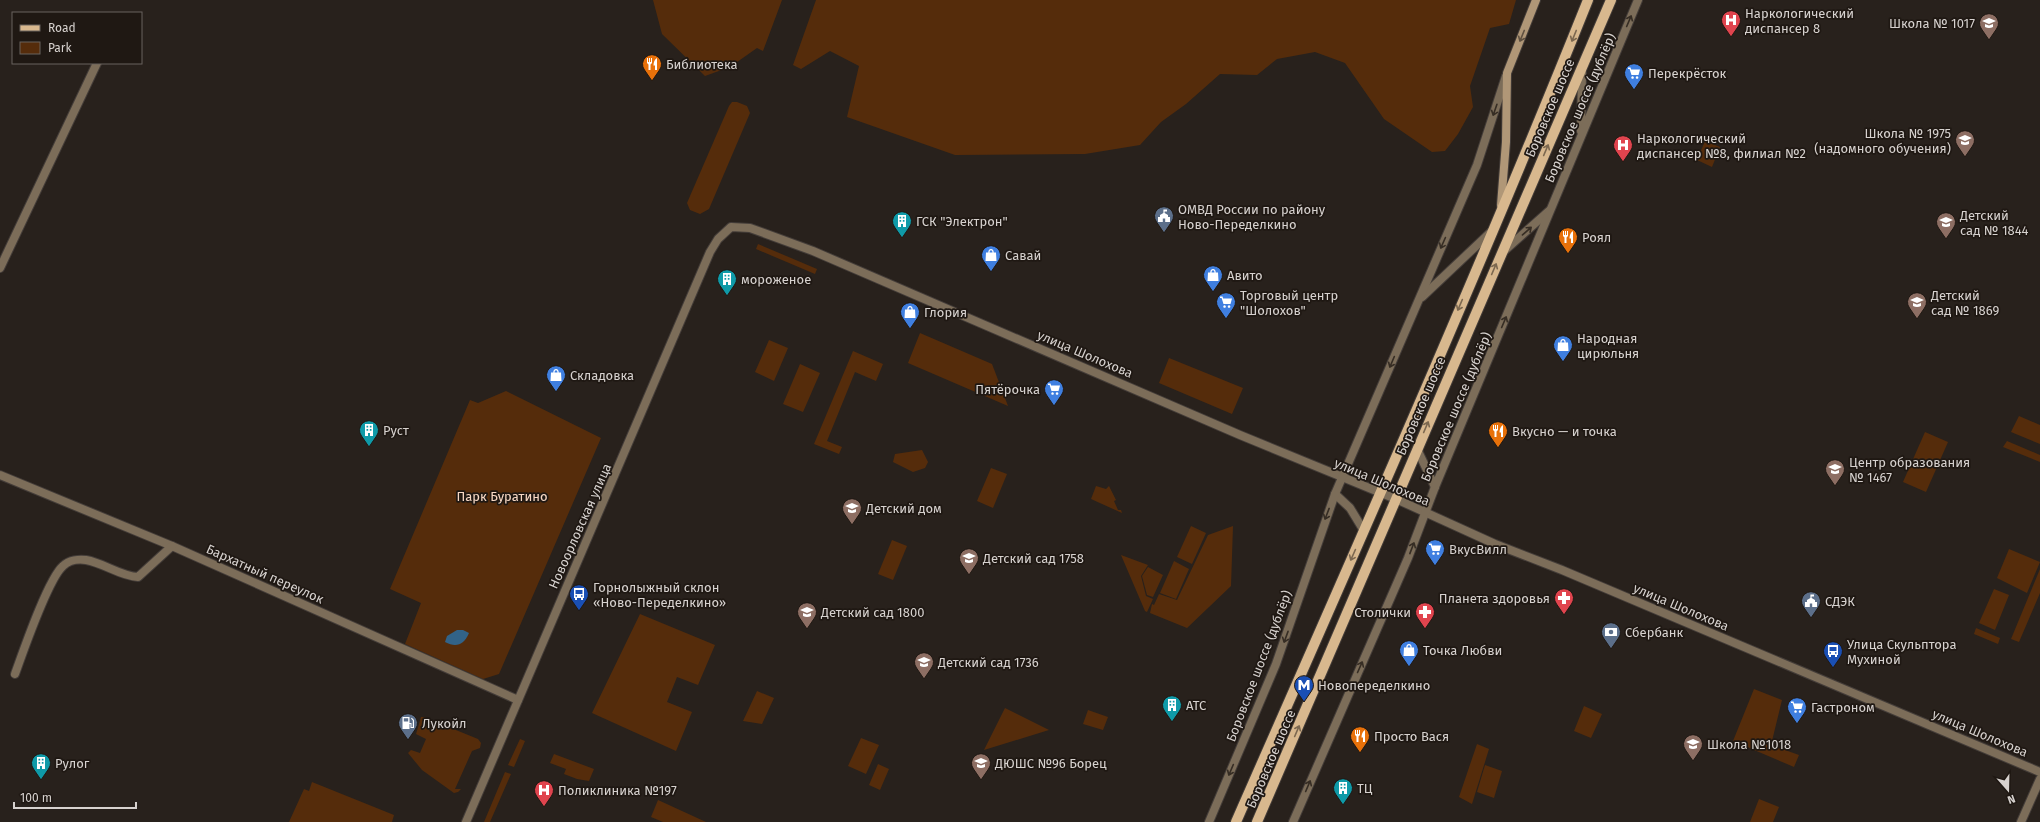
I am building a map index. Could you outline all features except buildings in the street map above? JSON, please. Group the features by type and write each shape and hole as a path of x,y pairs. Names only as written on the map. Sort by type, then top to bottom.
{"main road":[{"path":"1500,211 1505,174 1507,73 1536,0"},
{"name":"Боровское шоссе","path":"1236,822 1364,531 1588,0"},
{"name":"Боровское шоссе","path":"1257,822 1611,0"}],"street":[{"name":"Боровское шоссе (дублёр)","path":"1293,822 1408,558 1435,487 1638,0"},
{"path":"0,268 97,64"},
{"path":"1579,142 1582,121 1580,89 1582,66"},
{"name":"Боровское шоссе (дублёр)","path":"1209,822 1276,664 1335,494 1476,165 1507,73"},
{"path":"1501,253 1551,209"},
{"name":"улица Шолохова","path":"718,239 730,227 750,228 813,251 1342,478 1396,499 1425,513 2040,772"},
{"path":"1418,300 1492,230"},
{"name":"Новоорловская улица","path":"466,822 710,252 718,239"},
{"path":"1417,449 1435,487"},
{"name":"Бархатный переулок","path":"0,476 172,546 518,700"},
{"path":"1335,494 1350,508 1364,531"},
{"path":"15,674 53,580 63,566 74,560 87,560 129,576 138,577 172,546"},
{"path":"2021,822 2040,779"}],"green space":[{"path":"653,0 782,0 763,51 757,48 730,67 705,76 662,34"},
{"path":"816,0 1516,0 1509,24 1490,28 1470,86 1473,107 1458,134 1445,151 1432,152 1384,119 1345,63 1315,52 1277,59 1257,75 1220,74 1186,104 1161,122 1140,145 1085,154 955,155 847,117 859,66 830,51 801,69 793,65"},
{"path":"732,102 737,102 747,106 750,113 709,209 700,214 690,210 687,203"},
{"path":"1705,141 1720,147 1712,167 1697,160"},
{"path":"758,244 817,269 815,274 756,249"},
{"path":"920,333 992,364 1008,406 908,363"},
{"path":"769,340 788,348 774,381 755,372"},
{"path":"853,351 883,364 876,381 855,372 827,441 842,447 839,454 814,444"},
{"path":"1169,358 1243,388 1232,414 1159,383"},
{"path":"800,364 820,373 803,412 783,404"},
{"name":"Парк Буратино","path":"506,391 601,438 499,674 483,679 405,644 421,603 390,589 470,400 478,403"},
{"path":"2019,416 2040,425 2040,444 2011,432"},
{"path":"1925,432 1948,442 1926,492 1903,482"},
{"path":"2007,441 2040,455 2040,462 2003,447"},
{"path":"922,450 928,462 925,468 913,472 893,462 895,454"},
{"path":"991,468 1007,474 993,508 977,501"},
{"path":"1096,486 1106,489 1109,486 1116,500 1114,501 1118,510 1121,510 1122,513 1091,499"},
{"path":"1191,526 1206,533 1192,564 1177,557"},
{"path":"1233,526 1231,586 1187,628 1150,613 1152,604 1154,605 1159,594 1177,600 1208,535"},
{"path":"892,540 907,546 893,580 878,574"},
{"path":"2009,549 2040,562 2027,593 1997,578"},
{"path":"1121,555 1148,565 1141,576 1146,596 1153,599 1147,612 1145,611"},
{"path":"1174,561 1189,569 1176,599 1160,593"},
{"path":"1148,567 1163,575 1153,597 1147,595 1142,576"},
{"path":"2040,569 2040,593 2019,642 2011,639"},
{"path":"1994,589 2009,595 1995,630 1979,623"},
{"path":"640,614 715,645 698,685 677,677 667,702 692,712 676,751 592,713"},
{"path":"1976,628 2000,638 1998,644 1974,634"},
{"path":"1754,689 1782,700 1771,745 1799,755 1794,767 1733,741"},
{"path":"757,691 774,698 762,724 743,721"},
{"path":"1584,706 1602,714 1591,738 1574,731"},
{"path":"1005,708 1049,730 984,750"},
{"path":"1088,710 1108,717 1103,730 1083,724"},
{"path":"421,717 478,739 481,743 480,748 472,751 455,789 461,789 458,792 454,793 422,770 408,753 411,750 420,753 426,739 416,734"},
{"path":"861,738 879,745 866,774 848,766"},
{"path":"520,739 525,741 514,767 508,765"},
{"path":"1477,744 1489,749 1472,804 1459,797"},
{"path":"554,754 594,769 589,781 577,779 564,774 566,769 550,763"},
{"path":"878,764 889,769 880,790 869,785"},
{"path":"1485,765 1502,771 1494,798 1477,792"},
{"path":"505,772 511,774 490,822 484,822"},
{"path":"312,782 394,815 392,822 289,822 304,789 309,791"},
{"path":"1759,799 1779,807 1773,822 1750,822"},
{"path":"658,800 706,822 663,822 651,817"}],"water":[{"path":"457,630 463,630 469,633 462,643 453,645 445,642 447,636"}],"place":[{"name":"Наркологический диспансер 8","path":"1731,37"},
{"name":"Школа № 1017","path":"1989,40"},
{"name":"Библиотека","path":"652,81"},
{"name":"Перекрёсток","path":"1634,90"},
{"name":"Школа № 1975 (надомного обучения)","path":"1965,157"},
{"name":"Наркологический диспансер №8, филиал №2","path":"1623,162"},
{"name":"ОМВД России по району Ново-Переделкино","path":"1164,233"},
{"name":"ГСК \"Электрон\"","path":"902,238"},
{"name":"Детский сад № 1844","path":"1946,239"},
{"name":"Роял","path":"1568,254"},
{"name":"Савай","path":"991,272"},
{"name":"Авито","path":"1213,292"},
{"name":"мороженое","path":"727,296"},
{"name":"Торговый центр \"Шолохов\"","path":"1226,319"},
{"name":"Детский сад № 1869","path":"1917,319"},
{"name":"Глория","path":"910,329"},
{"name":"Народная цирюльня","path":"1563,362"},
{"name":"Складовка","path":"556,392"},
{"name":"Пятёрочка","path":"1054,406"},
{"name":"Руст","path":"369,447"},
{"name":"Вкусно — и точка","path":"1498,448"},
{"name":"Центр образования № 1467","path":"1835,486"},
{"name":"Детский дом","path":"852,525"},
{"name":"ВкусВилл","path":"1435,566"},
{"name":"Детский сад 1758","path":"969,575"},
{"name":"Горнолыжный склон «Ново-Переделкино»","path":"579,611"},
{"name":"Планета здоровья","path":"1564,615"},
{"name":"СДЭК","path":"1811,618"},
{"name":"Детский сад 1800","path":"807,629"},
{"name":"Столички","path":"1425,629"},
{"name":"Сбербанк","path":"1611,649"},
{"name":"Точка Любви","path":"1409,667"},
{"name":"Улица Скульптора Мухиной","path":"1833,668"},
{"name":"Детский сад 1736","path":"924,679"},
{"name":"Новопеределкино","path":"1304,702"},
{"name":"АТС","path":"1172,722"},
{"name":"Гастроном","path":"1797,724"},
{"name":"Лукойл","path":"408,740"},
{"name":"Просто Вася","path":"1360,753"},
{"name":"Школа №1018","path":"1693,761"},
{"name":"Рулог","path":"41,780"},
{"name":"ДЮШС №96 Борец","path":"981,780"},
{"name":"ТЦ","path":"1343,805"},
{"name":"Поликлиника №197","path":"544,807"}]}
